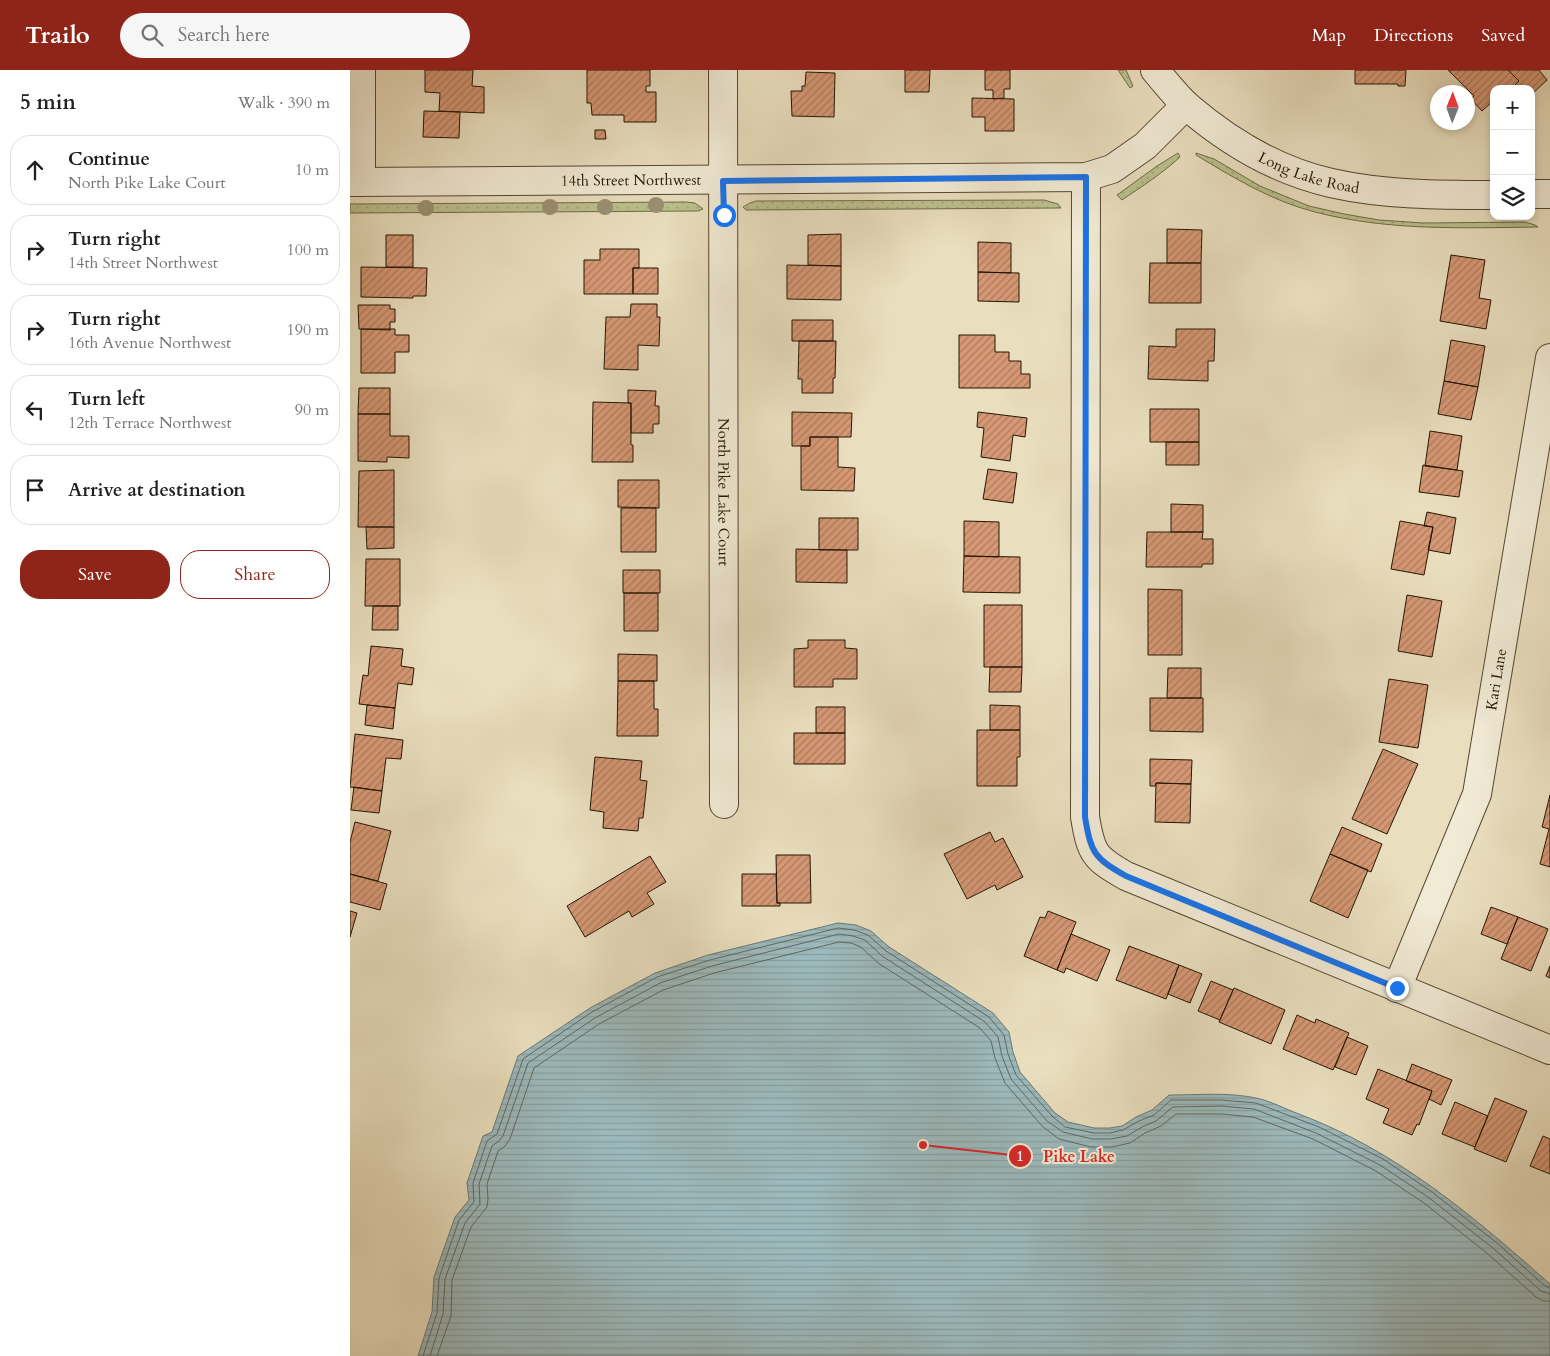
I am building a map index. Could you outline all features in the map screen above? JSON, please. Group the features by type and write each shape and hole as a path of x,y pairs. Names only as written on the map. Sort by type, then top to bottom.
{"street":[{"path":"356,182 361,70"},
{"name":"North Pike Lake Court","path":"723,70 724,804"},
{"name":"Long Lake Road","path":"1155,70 1186,105 1219,131 1252,152 1288,169 1330,183 1372,190 1423,194 1490,195"},
{"name":"14th Street Northwest","path":"356,182 723,181 1086,177 1112,169 1145,146 1186,105"},
{"path":"1086,177 1085,817 1088,836 1096,857 1126,876 1550,1050"},
{"path":"1535,194 1550,194"},
{"name":"Kari Lane","path":"1397,988 1477,794 1550,358"}],"green space":[{"path":"1118,70 1126,70 1133,86 1130,88"},
{"path":"1178,153 1180,157 1144,185 1122,200 1117,195 1157,166"},
{"path":"1196,153 1214,159 1260,186 1309,206 1344,214 1379,220 1423,223 1525,222 1538,227 1426,227 1342,218 1315,212 1268,195 1225,172 1196,155"},
{"path":"1044,200 1058,204 1061,208 746,210 743,207 756,201"},
{"path":"695,203 703,209 698,211 350,213 350,204"}],"water":[{"path":"838,923 856,925 871,931 889,947 993,1013 1009,1032 1020,1072 1055,1113 1068,1122 1094,1128 1110,1128 1122,1126 1152,1110 1169,1095 1224,1094 1245,1096 1273,1103 1335,1129 1401,1166 1463,1210 1550,1284 1550,1356 418,1356 432,1312 434,1277 455,1217 469,1200 467,1183 483,1136 492,1132 518,1056 590,1008 655,973 708,955"}],"building":[{"path":"425,70 473,70 472,86 484,87 484,113 439,111 440,93 425,92"},
{"path":"587,70 650,70 650,86 646,86 646,92 656,92 656,122 624,122 624,115 592,115 591,103 587,103"},
{"path":"905,70 930,70 929,92 905,92"},
{"path":"985,70 1010,70 1010,89 1004,89 1004,98 993,99 993,90 985,90"},
{"path":"1355,70 1406,70 1405,86 1398,86 1398,84 1355,84"},
{"path":"1448,70 1508,70 1519,81 1515,85 1490,85 1490,104 1482,111 1475,103 1475,85 1463,85"},
{"path":"1508,70 1539,70 1547,80 1535,91 1535,85 1515,85 1519,81"},
{"path":"806,72 835,73 834,117 792,116 791,91 802,91 802,86 805,86"},
{"path":"972,98 1014,99 1014,131 985,131 985,117 972,117"},
{"path":"424,111 460,112 459,138 423,137"},
{"path":"595,130 605,130 606,139 595,139"},
{"path":"1167,229 1202,230 1201,263 1167,263"},
{"path":"841,234 841,266 808,265 808,235"},
{"path":"386,235 413,235 413,267 386,267"},
{"path":"978,242 1011,243 1011,273 978,272"},
{"path":"600,249 639,249 639,268 633,268 633,294 584,294 584,260 600,260"},
{"path":"1451,255 1485,260 1479,298 1491,300 1486,329 1440,321"},
{"path":"1150,263 1201,263 1201,303 1149,303"},
{"path":"787,265 841,266 841,300 787,299"},
{"path":"361,267 427,268 426,296 413,296 413,298 361,297"},
{"path":"633,268 658,268 658,294 633,294"},
{"path":"978,272 1019,273 1019,302 978,301"},
{"path":"631,304 657,304 657,317 660,317 659,346 638,345 638,370 604,369 606,317 630,317"},
{"path":"358,305 390,305 390,309 395,309 395,322 390,322 390,330 359,329"},
{"path":"792,320 833,320 833,341 792,341"},
{"path":"361,329 395,329 395,335 409,335 409,352 395,352 395,373 361,373"},
{"path":"1176,329 1215,329 1214,361 1208,361 1208,381 1148,379 1149,346 1176,347"},
{"path":"959,335 995,335 995,352 1009,352 1009,361 1021,361 1021,374 1030,374 1030,388 959,388"},
{"path":"1451,340 1485,346 1478,387 1444,381"},
{"path":"799,341 836,341 833,393 802,393 802,379 798,379"},
{"path":"1444,381 1478,387 1471,420 1438,414"},
{"path":"359,388 390,388 390,414 358,414"},
{"path":"628,390 656,391 655,406 659,406 659,424 653,424 653,433 631,433 631,403 628,403"},
{"path":"593,402 631,403 633,462 592,462"},
{"path":"1150,409 1199,409 1199,442 1150,442"},
{"path":"792,412 852,413 851,437 810,437 810,446 792,446"},
{"path":"978,412 1027,418 1025,437 1013,435 1010,461 981,457 984,428 977,427"},
{"path":"358,414 390,414 390,436 409,436 409,458 387,457 387,462 358,461"},
{"path":"1430,431 1462,436 1457,470 1425,466"},
{"path":"810,437 838,437 838,467 855,468 854,491 801,490 801,446 810,446"},
{"path":"1166,442 1199,442 1199,465 1166,465"},
{"path":"1423,465 1463,471 1459,497 1419,492"},
{"path":"988,469 1017,473 1013,503 983,499"},
{"path":"394,470 394,527 358,527 359,471"},
{"path":"618,480 659,480 659,508 618,507"},
{"path":"1171,504 1203,505 1203,532 1171,532"},
{"path":"621,508 656,508 656,552 621,552"},
{"path":"1427,512 1456,518 1450,554 1428,550 1433,527 1424,526"},
{"path":"819,518 858,518 858,550 819,550"},
{"path":"964,521 999,522 999,557 964,556"},
{"path":"1400,521 1433,527 1424,575 1391,569"},
{"path":"366,527 394,527 394,548 367,549"},
{"path":"1147,532 1203,532 1202,539 1213,539 1213,564 1202,564 1202,567 1146,567"},
{"path":"796,549 847,550 847,583 796,582"},
{"path":"964,556 1020,557 1020,593 963,592"},
{"path":"366,559 400,559 400,606 365,606"},
{"path":"623,570 660,570 660,593 623,593"},
{"path":"1148,589 1182,590 1182,655 1148,655"},
{"path":"624,593 658,593 658,631 624,631"},
{"path":"1407,595 1442,601 1432,657 1398,651"},
{"path":"984,605 1022,605 1022,667 984,667"},
{"path":"373,606 398,606 398,630 372,630"},
{"path":"808,640 845,640 845,648 857,649 857,679 833,679 833,687 794,687 794,649 808,648"},
{"path":"371,646 403,649 401,666 414,668 412,685 398,683 395,708 359,704 363,675 368,676"},
{"path":"618,654 657,655 657,681 618,681"},
{"path":"990,667 1022,667 1021,692 989,692"},
{"path":"1168,668 1201,668 1201,698 1167,698"},
{"path":"1389,679 1428,685 1418,748 1379,742"},
{"path":"618,681 654,681 654,709 658,709 658,736 617,736"},
{"path":"1150,698 1203,698 1203,732 1150,731"},
{"path":"367,705 395,708 393,729 365,725"},
{"path":"990,705 1020,706 1020,730 990,730"},
{"path":"816,707 845,707 845,733 816,733"},
{"path":"977,730 1020,730 1020,757 1017,757 1017,786 977,786"},
{"path":"794,733 845,733 845,764 794,764"},
{"path":"355,734 403,740 401,759 386,758 382,791 350,787"},
{"path":"1383,749 1418,764 1387,834 1352,819"},
{"path":"595,757 642,761 640,780 647,781 643,818 639,818 638,831 603,828 604,812 590,810"},
{"path":"1150,759 1192,760 1191,784 1156,783 1155,786 1150,786"},
{"path":"1156,783 1191,784 1190,823 1155,822"},
{"path":"354,787 382,791 379,813 351,810"},
{"path":"1550,795 1550,867 1540,864 1549,829 1542,827"},
{"path":"355,822 391,831 378,881 350,874 350,842"},
{"path":"1342,827 1382,844 1371,872 1330,854"},
{"path":"990,832 995,842 1003,838 1023,877 997,890 995,885 967,899 944,854"},
{"path":"1330,854 1368,870 1348,918 1310,901"},
{"path":"776,855 810,855 811,903 777,903"},
{"path":"650,856 666,882 647,893 654,904 632,917 629,911 585,937 567,906"},
{"path":"350,874 387,884 380,910 350,902"},
{"path":"742,874 776,874 777,903 780,903 780,906 742,906"},
{"path":"1491,907 1518,917 1507,944 1481,934"},
{"path":"350,911 357,913 350,937"},
{"path":"1048,911 1076,922 1057,970 1024,956 1040,917 1045,918"},
{"path":"1518,917 1548,929 1531,971 1501,959"},
{"path":"1071,934 1110,950 1097,981 1066,968 1064,973 1057,970"},
{"path":"1129,946 1179,965 1166,999 1116,980"},
{"path":"1179,965 1202,974 1190,1003 1168,994"},
{"path":"1550,966 1550,978 1546,976"},
{"path":"1211,981 1233,990 1220,1020 1198,1011"},
{"path":"1234,988 1285,1010 1271,1044 1219,1022"},
{"path":"1297,1015 1315,1023 1316,1019 1349,1033 1333,1070 1283,1049"},
{"path":"1347,1037 1368,1046 1356,1075 1335,1067"},
{"path":"1412,1064 1452,1080 1441,1105 1429,1099 1432,1091 1406,1081"},
{"path":"1378,1069 1432,1091 1419,1125 1417,1124 1412,1135 1383,1123 1389,1109 1366,1099"},
{"path":"1495,1098 1527,1111 1506,1162 1474,1149"},
{"path":"1455,1102 1488,1116 1475,1147 1442,1134"},
{"path":"1543,1136 1550,1139 1550,1174 1530,1166"}],"place":[{"name":"Pike Lake","path":"923,1145"}],"route":[{"path":"724,215 723,181 1086,177 1085,817 1088,836 1096,857 1126,876 1397,988"}]}
